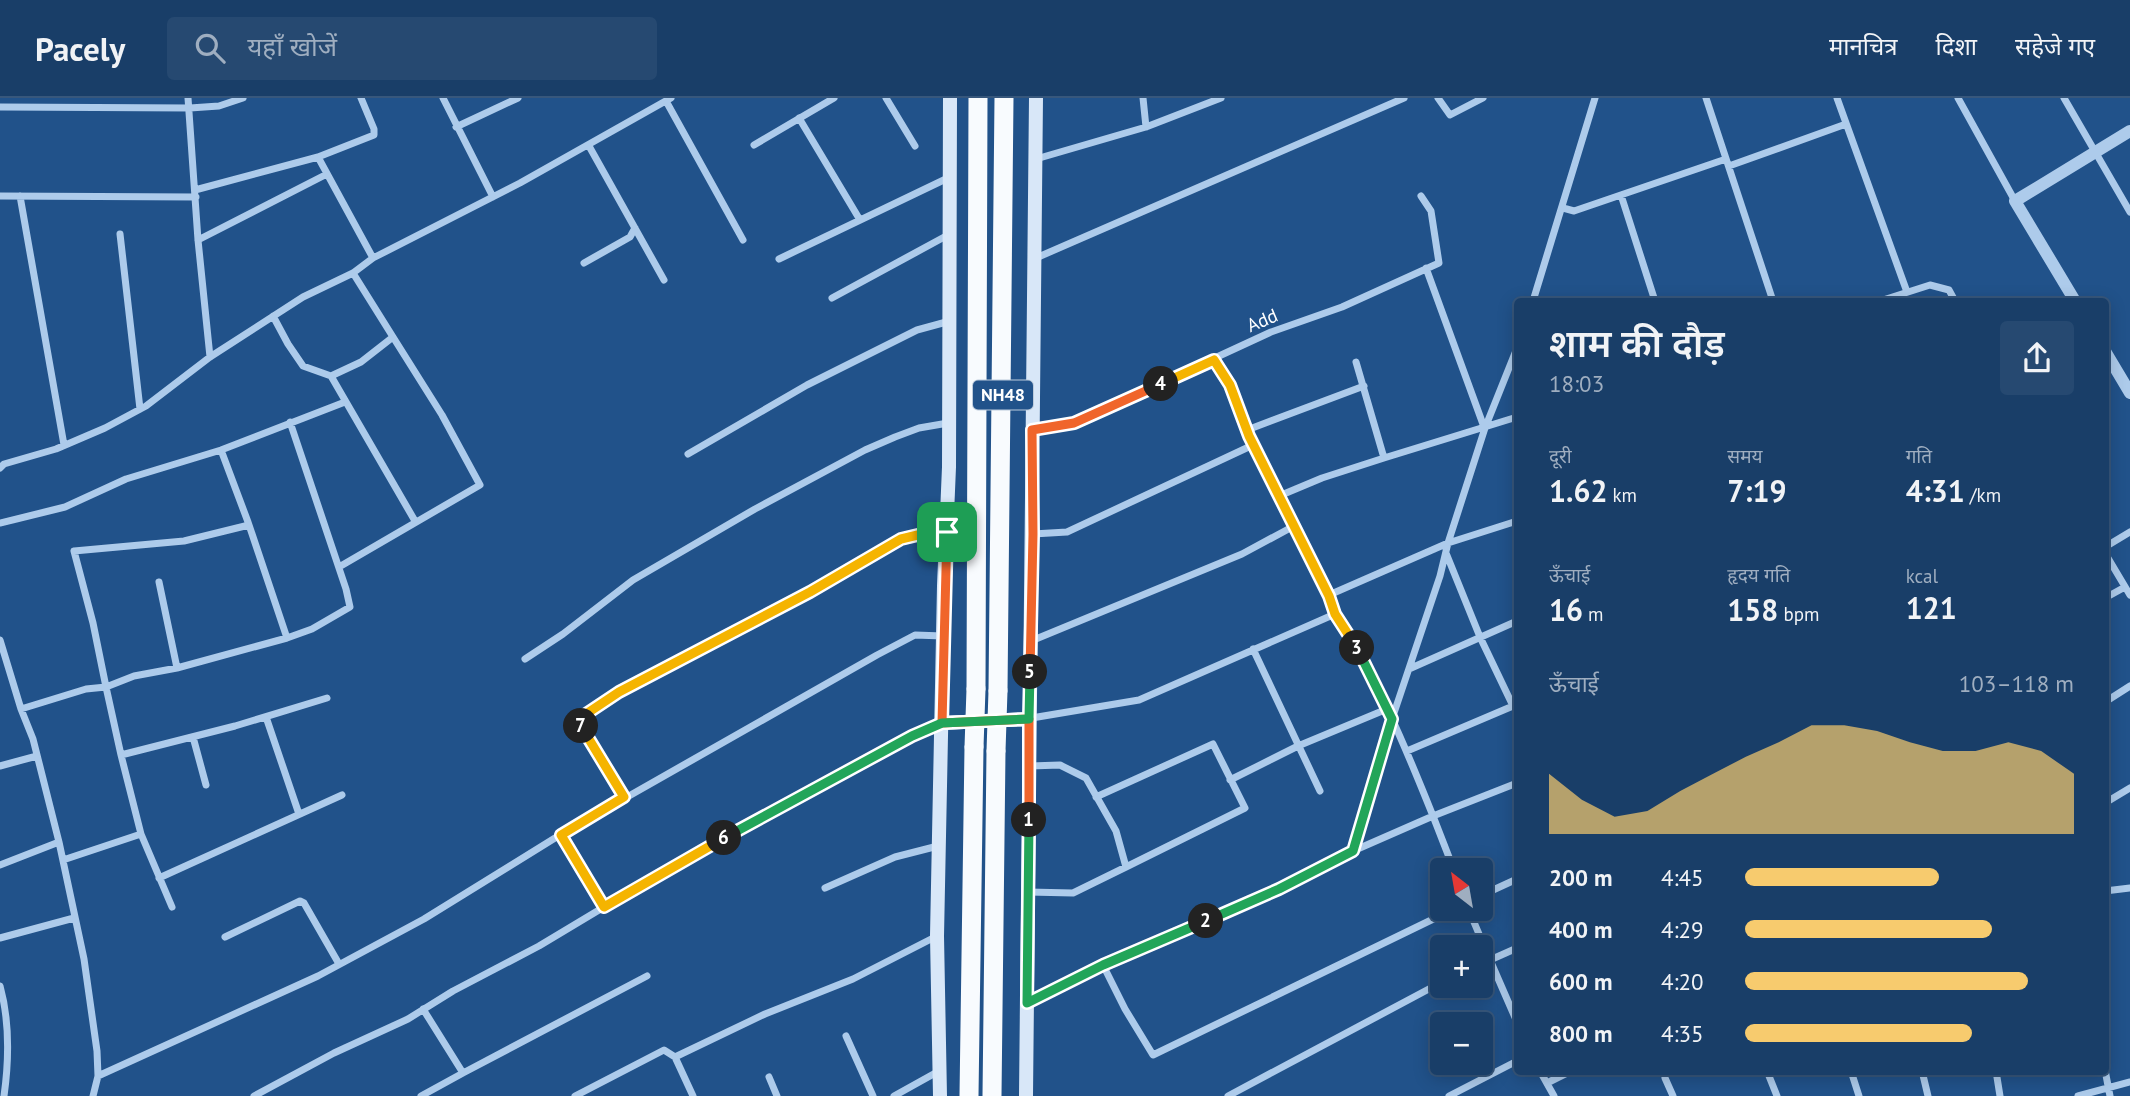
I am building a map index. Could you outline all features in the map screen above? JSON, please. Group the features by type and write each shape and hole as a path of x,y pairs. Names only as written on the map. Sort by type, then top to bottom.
{"highway":[{"name":"NH48","path":"969,1096 976,690 978,98"},
{"name":"NH48","path":"992,1096 1004,98"}],"main road":[{"path":"940,1096 937,936 947,532 950,98"},
{"path":"1026,1096 1036,98"}],"street":[{"path":"188,98 210,357"},
{"path":"0,107 190,108 219,106 243,98"},
{"path":"0,196 196,194 318,157 374,135 374,128 361,98"},
{"path":"443,98 493,197"},
{"path":"456,127 518,98"},
{"path":"754,145 834,98"},
{"path":"886,98 915,146"},
{"path":"1143,98 1146,127"},
{"path":"1036,159 1146,127 1221,98"},
{"path":"1036,258 1404,98"},
{"path":"1438,98 1450,115 1483,98"},
{"path":"1534,298 1595,98"},
{"path":"1706,98 1772,298"},
{"path":"1837,98 1907,292"},
{"path":"1958,98 2073,298"},
{"path":"2064,98 2130,212"},
{"path":"0,468 4,464 64,446 140,409 210,357 303,297 589,146 668,99 743,240"},
{"path":"799,118 860,220"},
{"path":"1563,208 1574,211 1846,124"},
{"path":"2015,201 2130,131"},
{"path":"589,146 664,280"},
{"path":"318,157 373,258"},
{"path":"198,240 327,174"},
{"path":"779,259 950,177"},
{"path":"1421,195 1431,211 1439,263 1426,268 1485,428"},
{"path":"1621,195 1653,298"},
{"path":"20,196 64,446"},
{"path":"584,263 631,237 635,228"},
{"path":"120,234 140,409"},
{"path":"832,298 949,235"},
{"name":"Add","path":"1032,430 1074,423 1271,332 1342,307 1426,268"},
{"path":"339,567 480,485 442,415 353,272"},
{"path":"1889,298 1930,285 1949,290 1953,298"},
{"path":"273,316 303,366 331,376 415,522"},
{"path":"688,454 807,385 917,330 950,320"},
{"path":"331,376 361,362 393,337"},
{"path":"1353,851 1447,543 1485,428 1514,356"},
{"path":"2109,358 2130,393"},
{"path":"1214,360 1230,385 1253,445 1329,596 1335,614 1354,643 1392,719 1449,858"},
{"path":"1356,362 1384,458"},
{"path":"1247,430 1364,386"},
{"path":"0,523 65,507 126,479 221,450 345,402"},
{"path":"1279,496 1322,478 1514,418"},
{"path":"21,709 86,689 106,687 134,676 177,668 287,638 313,629 349,607 339,567 290,422"},
{"path":"525,659 563,634 633,580 755,509 875,446 919,428 948,424"},
{"path":"1033,534 1067,532 1253,445"},
{"path":"221,450 287,638"},
{"path":"1329,596 1447,543 1514,522"},
{"path":"172,907 141,834 74,551 184,541 249,525"},
{"path":"1031,641 1242,554 1294,526"},
{"path":"624,797 581,725 583,716 619,692 810,592 901,539 926,533 947,532"},
{"path":"2109,545 2130,532"},
{"path":"1446,553 1480,638 1514,703"},
{"path":"2109,560 2130,595"},
{"path":"159,582 177,668"},
{"path":"2109,596 2125,587"},
{"path":"254,1096 424,1009 453,990 539,946 912,736 942,723 1029,719 1139,700 1335,614"},
{"path":"1409,669 1514,622"},
{"path":"97,1076 318,976 424,919 624,797 915,635 943,636"},
{"path":"0,640 37,756 84,959 97,1051 97,1076 93,1096"},
{"path":"1253,649 1320,790"},
{"path":"2109,699 2130,686"},
{"path":"121,755 327,698"},
{"path":"1407,751 1514,705"},
{"path":"1230,780 1298,746 1387,709"},
{"path":"266,717 299,814"},
{"path":"193,737 206,785"},
{"path":"1027,892 1073,892 1245,808 1213,744 1097,797"},
{"path":"0,766 37,756"},
{"path":"1030,766 1060,765 1086,778 1116,831 1126,867"},
{"path":"1027,1003 1103,965 1279,889 1353,851 1514,784"},
{"path":"2109,801 2130,788"},
{"path":"159,878 342,795"},
{"path":"63,860 141,834"},
{"path":"561,835 604,907"},
{"path":"0,865 59,842"},
{"path":"825,888 895,857 939,846"},
{"path":"1493,890 1514,880"},
{"path":"2109,891 2130,888"},
{"path":"225,937 300,901 304,903 339,964"},
{"path":"0,938 74,918"},
{"path":"1103,965 1125,1009 1153,1055 1430,921"},
{"path":"675,1058 765,1014 853,979 937,936"},
{"path":"1493,959 1514,949"},
{"path":"1493,967 1514,1014"},
{"path":"421,1096 648,976"},
{"path":"0,986 7,1028 4,1096"},
{"path":"1228,1096 1430,988"},
{"path":"424,1009 463,1073"},
{"path":"846,1036 873,1096"},
{"path":"575,1096 664,1050 675,1058 693,1096"},
{"path":"1449,1096 1514,1063"},
{"path":"894,1096 940,1070"},
{"path":"1542,1075 1554,1096"},
{"path":"1546,1083 1563,1075"},
{"path":"1769,1075 1777,1096"},
{"path":"1852,1075 1859,1096"},
{"path":"1923,1075 1928,1096"},
{"path":"1997,1075 2000,1096"},
{"path":"2106,1075 2110,1096"},
{"path":"769,1077 778,1096"},
{"path":"1665,1078 1673,1096"},
{"path":"2078,1096 2130,1082"}],"route":[{"path":"947,532 926,533 901,539 810,592 619,692 583,716 581,725 624,797 561,835 604,907 912,736 942,723 1014,721 1029,719 1032,430 1074,423 1214,360 1230,385 1249,436 1329,596 1335,614 1354,643 1392,719 1353,851 1279,889 1103,965 1027,1003 1029,719 942,723 947,532"}]}
